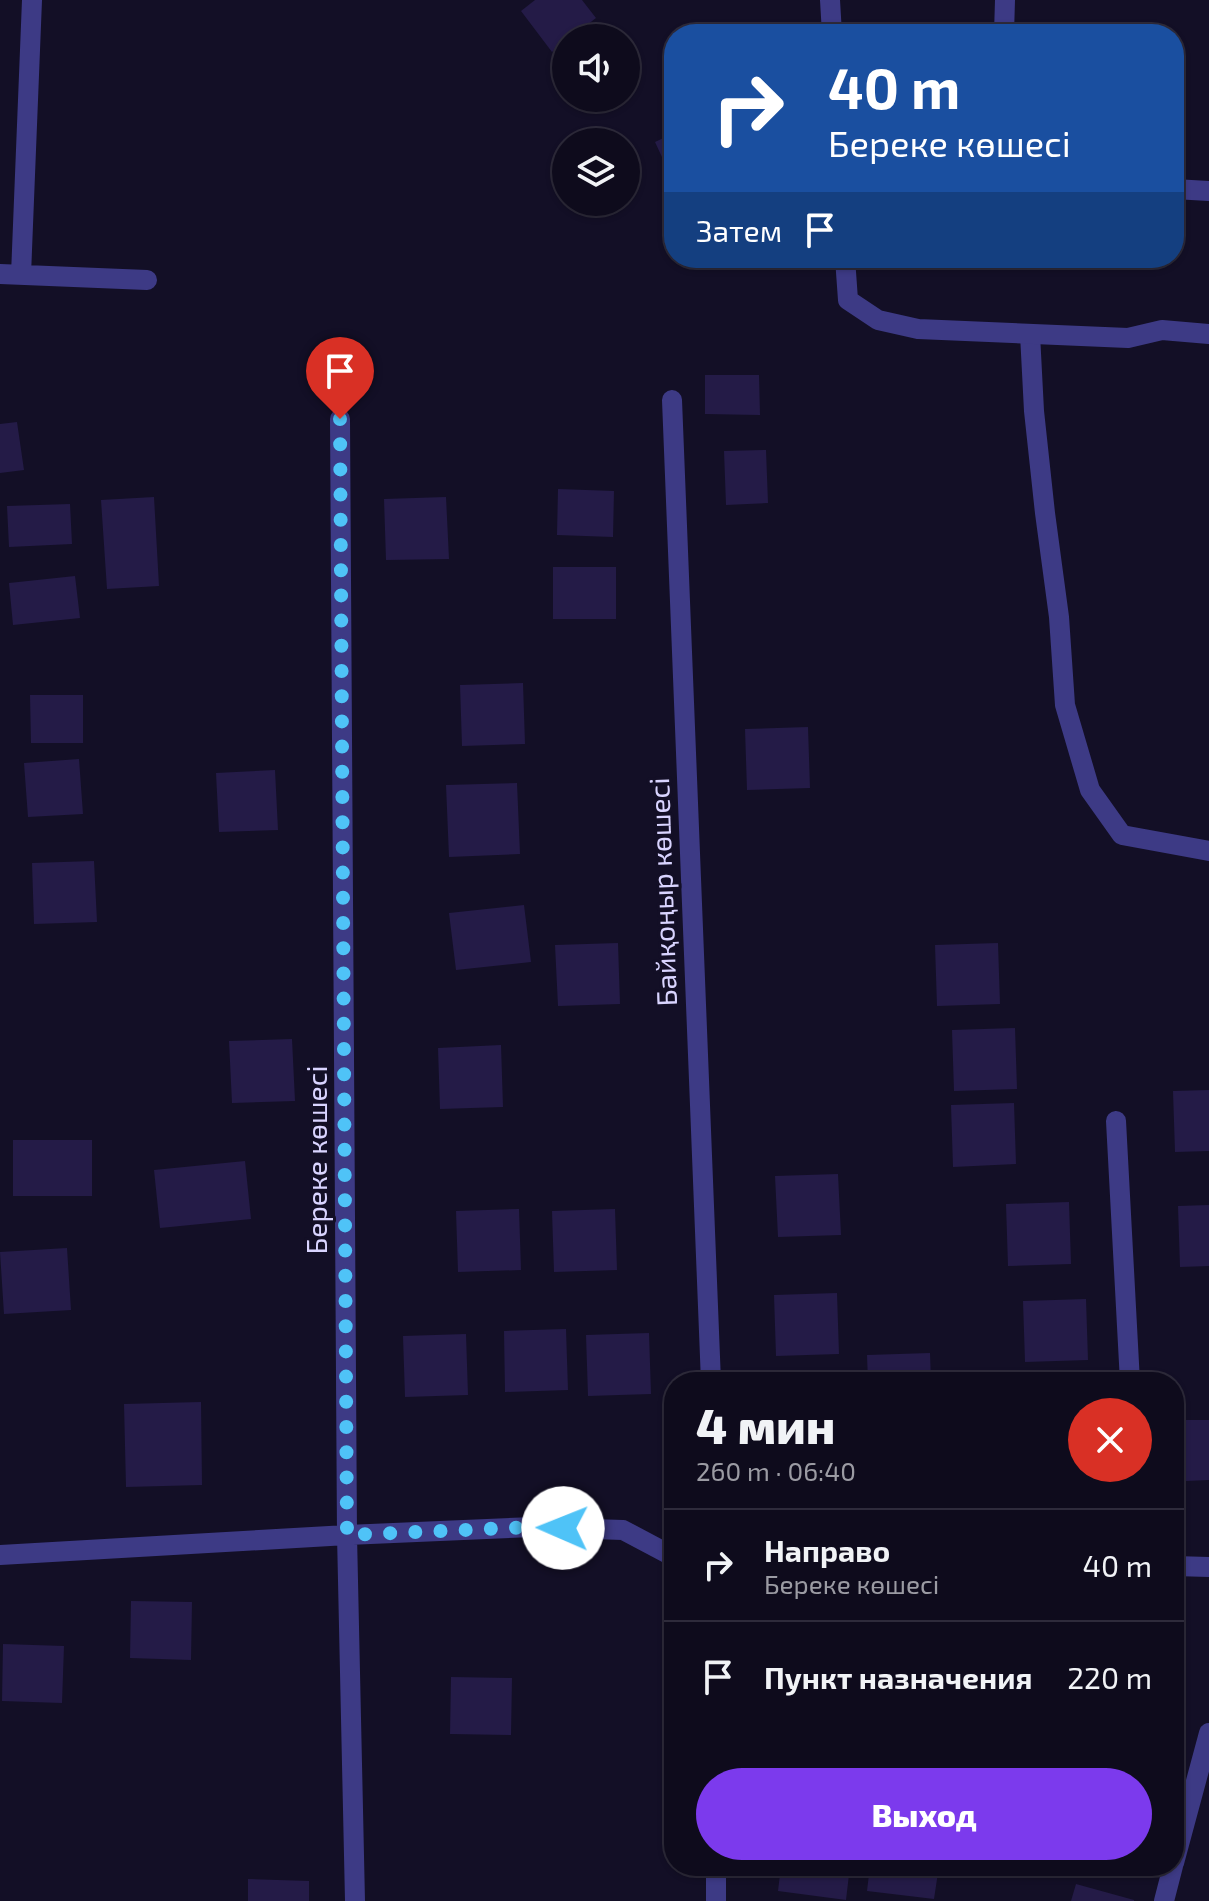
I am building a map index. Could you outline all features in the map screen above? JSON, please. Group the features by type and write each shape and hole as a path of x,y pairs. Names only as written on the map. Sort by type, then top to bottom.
{"street":[{"path":"21,275 32,0"},
{"path":"830,0 831,24"},
{"path":"1004,24 1005,0"},
{"path":"1184,190 1209,191"},
{"path":"846,268 848,300 878,320 918,329 1128,338 1162,330 1209,334"},
{"path":"0,274 147,280"},
{"path":"1030,334 1034,411 1059,617 1065,705 1090,790 1122,835 1209,851"},
{"name":"Байқоңыр көшесі","path":"672,400 711,1372"},
{"name":"Береке көшесі","path":"340,419 347,1535 355,1901"},
{"path":"1116,1121 1129,1372"},
{"path":"0,1555 533,1527 623,1530 664,1552"},
{"path":"1184,1566 1209,1567"},
{"path":"1184,1827 1209,1733"},
{"path":"716,1876 716,1901"},
{"path":"1164,1901 1171,1876"}],"building":[{"path":"535,0 582,0 596,18 588,24 552,24 552,52 521,11"},
{"path":"664,138 664,161 655,142"},
{"path":"705,375 759,375 760,415 705,414"},
{"path":"17,422 24,470 0,473 0,424"},
{"path":"766,450 768,503 726,505 724,451"},
{"path":"558,489 614,491 613,537 557,535"},
{"path":"154,497 159,586 107,589 101,500"},
{"path":"446,497 449,559 386,560 384,499"},
{"path":"70,504 72,544 9,547 7,506"},
{"path":"553,567 616,567 616,619 553,619"},
{"path":"75,576 80,618 13,625 9,583"},
{"path":"523,683 525,744 462,746 460,685"},
{"path":"30,695 83,695 83,743 31,743"},
{"path":"808,727 810,788 747,790 745,729"},
{"path":"79,759 83,814 28,817 24,763"},
{"path":"275,770 278,830 219,832 216,773"},
{"path":"517,783 520,854 449,857 446,785"},
{"path":"94,861 97,922 34,924 32,863"},
{"path":"524,905 531,962 456,970 449,913"},
{"path":"618,943 620,1004 558,1006 555,945"},
{"path":"998,943 1000,1004 937,1006 935,945"},
{"path":"1015,1028 1017,1089 954,1091 952,1030"},
{"path":"292,1039 295,1101 232,1103 229,1041"},
{"path":"501,1045 503,1107 440,1109 438,1048"},
{"path":"1209,1090 1209,1151 1175,1152 1173,1091"},
{"path":"1014,1103 1016,1164 953,1167 951,1105"},
{"path":"13,1140 92,1140 92,1196 13,1196"},
{"path":"245,1161 251,1219 160,1228 154,1170"},
{"path":"838,1174 841,1235 778,1237 775,1176"},
{"path":"1069,1202 1071,1264 1008,1266 1006,1204"},
{"path":"1209,1205 1209,1266 1180,1267 1178,1206"},
{"path":"519,1209 521,1270 458,1272 456,1211"},
{"path":"615,1209 617,1270 554,1272 552,1211"},
{"path":"67,1248 71,1310 4,1314 0,1252"},
{"path":"837,1293 839,1354 776,1356 774,1295"},
{"path":"1086,1299 1088,1360 1025,1362 1023,1301"},
{"path":"566,1329 568,1390 505,1392 504,1331"},
{"path":"649,1333 651,1394 588,1396 586,1335"},
{"path":"466,1334 468,1395 405,1397 403,1336"},
{"path":"930,1353 931,1372 868,1372 867,1355"},
{"path":"201,1402 202,1485 126,1487 124,1404"},
{"path":"1184,1420 1209,1420 1209,1480 1186,1481"},
{"path":"131,1601 192,1602 191,1660 130,1658"},
{"path":"3,1644 64,1646 62,1703 2,1701"},
{"path":"451,1677 512,1678 511,1735 450,1734"},
{"path":"780,1876 849,1876 846,1900 778,1891"},
{"path":"869,1876 937,1876 934,1899 867,1891"},
{"path":"248,1879 309,1881 309,1901 248,1901"},
{"path":"1076,1884 1134,1900 1134,1901 1071,1901"}],"route":[{"path":"340,419 347,1535 563,1528"}]}
